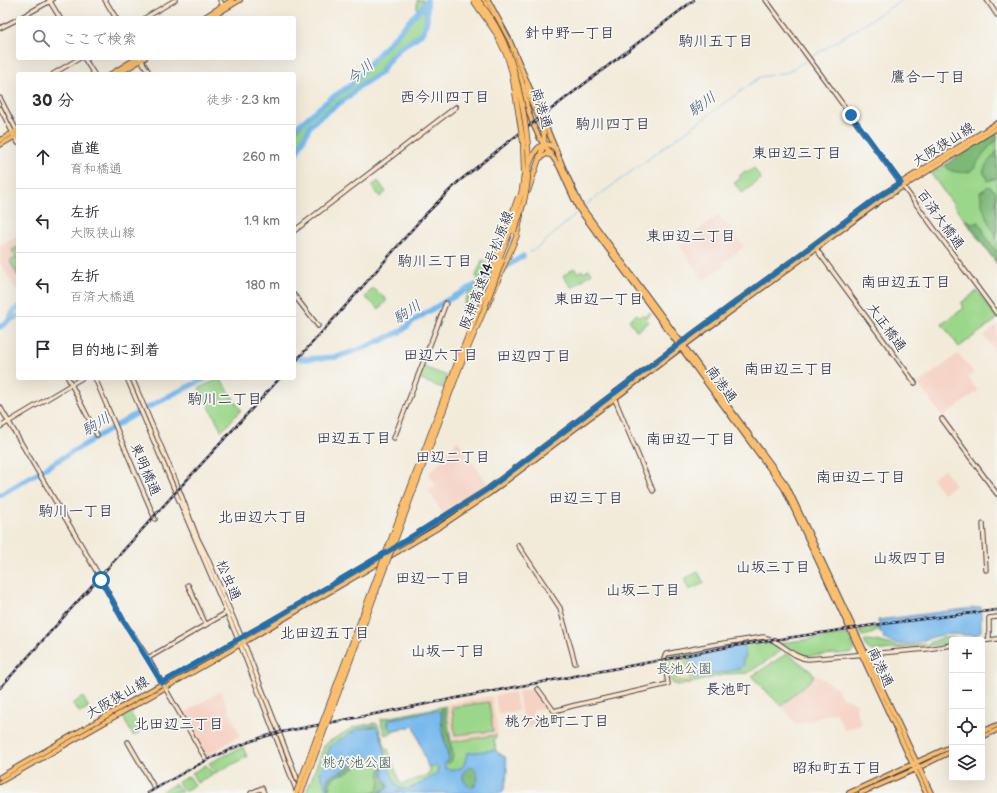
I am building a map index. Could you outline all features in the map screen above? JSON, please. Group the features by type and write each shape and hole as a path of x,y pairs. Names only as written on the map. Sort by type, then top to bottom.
{"highway":[{"name":"阪神高速14号松原線","path":"297,793 456,363 512,227 522,190 524,174 523,142 512,73 507,56 496,33 473,0"},
{"name":"阪神高速14号松原線","path":"301,793 436,429 482,315 522,209 527,188 528,166 524,117 518,82 512,60 497,26 478,0"},
{"path":"482,315 493,295 517,235 524,202 544,144 544,133 527,89 527,83"},
{"path":"491,280 495,260 540,139"},
{"path":"538,147 544,144 550,145 556,149"},
{"path":"539,159 546,154 551,155"}],"main road":[{"path":"206,16 232,0"},
{"path":"213,16 240,0"},
{"name":"南港通","path":"483,0 518,69 529,113 540,139 559,166 581,209 787,486 915,763 926,793"},
{"name":"南港通","path":"488,0 509,39 581,209"},
{"path":"114,72 134,60"},
{"path":"121,72 140,60"},
{"name":"大阪狭山線","path":"902,185 997,123"},
{"name":"大阪狭山線","path":"0,777 241,641 488,489 815,247 880,196 902,185 997,128"},
{"path":"0,140 16,133"},
{"path":"0,145 16,133"},
{"name":"大阪狭山線","path":"0,782 163,685"},
{"path":"985,731 997,725"},
{"path":"985,736 997,730"},
{"path":"849,793 949,747"},
{"path":"861,793 949,752"},
{"name":"南港通","path":"917,768 931,793"}],"street":[{"path":"24,16 50,0 59,16"},
{"path":"105,0 115,16"},
{"path":"148,16 175,0"},
{"path":"220,0 223,6"},
{"name":"百済大橋通","path":"766,0 997,314"},
{"path":"987,0 997,15"},
{"path":"0,28 16,20"},
{"path":"56,72 77,60"},
{"path":"85,60 93,72"},
{"path":"143,60 149,72"},
{"path":"0,98 16,133"},
{"path":"296,229 456,107"},
{"path":"0,108 16,133"},
{"name":"大正橋通","path":"815,247 915,383"},
{"path":"296,298 318,326"},
{"path":"394,438 446,303"},
{"path":"69,380 97,435"},
{"path":"0,426 78,380"},
{"name":"東明橋通","path":"96,380 155,519"},
{"name":"松虫通","path":"128,380 226,613 241,641 297,793"},
{"name":"松虫通","path":"133,380 177,484 197,537 207,557 301,793"},
{"path":"614,396 653,491"},
{"path":"0,407 97,572 123,620 148,658 205,758"},
{"path":"942,420 997,494"},
{"path":"983,524 986,570"},
{"path":"518,545 560,608 575,663"},
{"path":"188,585 206,625"},
{"path":"148,658 226,613"},
{"path":"989,640 989,618 997,617"},
{"path":"538,689 554,711 668,684 664,658 666,654 763,637 769,638 804,659 927,649 949,645"},
{"path":"985,641 997,639"},
{"path":"128,742 154,787"},
{"path":"251,793 262,788 264,793"}],"shaded area":[{"path":"719,215 744,247 722,263 724,266 703,280 679,245"},
{"path":"16,237 16,290 0,263 0,245"},
{"path":"997,325 997,353 984,336"},
{"path":"958,354 974,373 968,377 978,391 943,417 919,383"},
{"path":"457,441 487,485 443,514 428,490 436,485 428,473 434,469"},
{"path":"944,469 955,485 943,493 932,478"},
{"path":"814,674 835,686 843,698 857,703 856,710 862,724 845,731 836,712 797,725 781,706 812,680"},
{"path":"533,688 544,703 545,708 533,710 535,723 524,730 518,691"},
{"path":"221,691 240,736 206,756 182,714"},
{"path":"515,692 518,711 498,714 495,695"},
{"path":"492,696 498,733 494,736 453,741 447,704"}],"green space":[{"path":"417,0 423,0 425,18 423,28 420,33 398,47 389,56 378,73 357,86 348,95 313,121 296,149 296,131 316,112 357,80 419,13 417,11"},
{"path":"997,132 997,264 931,174"},
{"path":"997,132 997,140 985,152 971,171 963,173 947,168 946,164"},
{"path":"997,151 997,178 988,181 986,175 983,173 986,165"},
{"path":"754,168 761,179 742,193 734,183 741,178 739,176 745,171 747,173"},
{"path":"378,181 386,192 380,197 372,186"},
{"path":"988,186 996,192 997,238 982,204 980,192"},
{"path":"965,219 973,224 979,222 997,253 997,263"},
{"path":"16,248 16,258 12,250"},
{"path":"16,258 16,272 10,261"},
{"path":"482,260 489,263 483,278 479,281 476,276"},
{"path":"574,268 578,273 582,270 584,273 589,269 592,273 572,288 563,276"},
{"path":"480,286 470,316 461,312 469,292"},
{"path":"373,288 387,300 379,309 365,297"},
{"path":"977,291 997,318 959,347 942,324 964,308 961,303"},
{"path":"650,313 651,315 646,319 649,322 637,331 629,320 637,314 640,317 643,314 645,317"},
{"path":"423,367 447,376 442,388 419,379"},
{"path":"216,380 221,380 241,410 222,431 199,388"},
{"path":"698,572 704,583 689,590 684,579"},
{"path":"879,627 879,629 869,635 862,636 859,630"},
{"path":"848,634 855,649 851,653 807,656 799,654 781,643"},
{"path":"943,638 949,638 949,643 928,646 931,642"},
{"name":"長池公園","path":"764,639 780,649 780,652 748,673 727,674 679,686 669,677 666,664 668,656"},
{"path":"868,640 900,647 924,643 927,646 872,651 867,648 864,641"},
{"name":"長池公園","path":"786,654 789,654 814,674 812,679 781,706 752,676"},
{"path":"83,697 89,708 80,713 72,704"},
{"path":"489,702 493,731 455,735 452,707"},
{"name":"桃が池公園","path":"446,706 452,742 496,735 496,738 494,739 496,751 493,760 404,793 401,791 398,793 306,793 325,744 354,727 375,723 378,725 386,749 388,749 400,783 402,784 427,775 430,772 424,751 414,726 413,725 385,735 381,719"},
{"path":"444,708 447,730 453,754 452,761 448,764 447,762 449,760 443,732 441,709"},
{"path":"129,711 136,722 134,724 139,733 133,736 122,715"},
{"path":"243,747 247,757 215,773 209,763"},
{"path":"359,759 361,762 356,764 357,767 335,777 330,783 331,788 329,789 327,780 329,777 344,770"},
{"path":"206,765 213,774 197,783 192,773"},
{"path":"383,766 383,775 387,787 378,793 369,793 378,788 380,773"},
{"path":"470,767 474,767 478,776 475,785 471,787 465,783 463,777 465,771"},
{"path":"189,776 195,785 184,791 178,782"},
{"path":"175,784 182,792 162,793 162,791"}],"sand":[{"path":"684,659 690,673 688,674 691,683 679,680 674,684 672,683 677,678 673,673 673,668 667,669 667,665 672,664 672,661"}],"water":[{"path":"981,607 981,631 977,635 947,634 915,643 901,644 884,639 883,634 880,632 878,620"},
{"path":"744,645 746,656 743,660 744,665 740,669 694,678 689,662 696,652 721,647"},
{"path":"436,710 441,712 442,732 449,760 445,763 445,768 461,768 464,764 467,753 494,750 505,757 507,764 506,781 502,793 404,793 399,791 394,793 379,793 388,788 383,775 383,765 379,761 366,757 363,759 361,758 344,770 329,777 327,784 330,793 328,793 320,773 331,745 358,729 375,726 378,730 382,738 387,762 396,785 400,788 408,789 413,787 437,773 438,768 436,766 428,767 414,726 391,730 388,727 388,721 390,719","holes":["470,767 474,768 478,774 478,779 475,785 471,787 465,783 463,774"]}],"waterway":[{"name":"今川","path":"296,154 310,126 317,119 351,95 358,87 382,72 386,64 401,47 424,31 427,19 427,0"},
{"name":"駒川","path":"583,207 760,77 788,72 902,0"},
{"path":"296,127 330,99 348,87 426,3"},
{"name":"駒川","path":"530,252 540,246 578,212"},
{"name":"駒川","path":"296,358 337,357 366,347 402,331 413,321 523,256"},
{"path":"9,320 16,309"},
{"name":"今川","path":"0,327 16,317"},
{"name":"駒川","path":"0,495 136,414 203,380"}],"railway":[{"path":"296,361 422,218 458,182 694,0"},
{"path":"0,688 278,380"},
{"path":"148,793 211,758 243,744 277,733 733,646 874,625 997,610"}],"district":[{"name":"針中野一丁目","path":"570,33"},
{"name":"駒川五丁目","path":"716,41"},
{"name":"鷹合一丁目","path":"928,77"},
{"name":"西今川四丁目","path":"445,97"},
{"name":"駒川四丁目","path":"613,124"},
{"name":"東田辺三丁目","path":"797,153"},
{"name":"東田辺二丁目","path":"691,236"},
{"name":"駒川三丁目","path":"435,261"},
{"name":"南田辺五丁目","path":"906,282"},
{"name":"東田辺一丁目","path":"599,299"},
{"name":"田辺六丁目","path":"441,355"},
{"name":"田辺四丁目","path":"534,356"},
{"name":"南田辺三丁目","path":"789,369"},
{"name":"駒川二丁目","path":"225,399"},
{"name":"田辺五丁目","path":"354,438"},
{"name":"南田辺一丁目","path":"691,439"},
{"name":"田辺二丁目","path":"453,457"},
{"name":"南田辺二丁目","path":"861,477"},
{"name":"田辺三丁目","path":"586,498"},
{"name":"駒川一丁目","path":"76,511"},
{"name":"北田辺六丁目","path":"263,517"},
{"name":"山坂四丁目","path":"910,558"},
{"name":"山坂三丁目","path":"773,567"},
{"name":"田辺一丁目","path":"433,578"},
{"name":"山坂二丁目","path":"643,590"},
{"name":"北田辺五丁目","path":"325,633"},
{"name":"山坂一丁目","path":"448,651"},
{"name":"長池町","path":"728,689"},
{"name":"桃ケ池町二丁目","path":"557,721"},
{"name":"北田辺三丁目","path":"179,724"},
{"name":"昭和町五丁目","path":"837,768"}],"route":[{"path":"101,580 123,620 148,658 162,683 401,544 496,483 682,342 880,196 901,183 851,115"}]}
